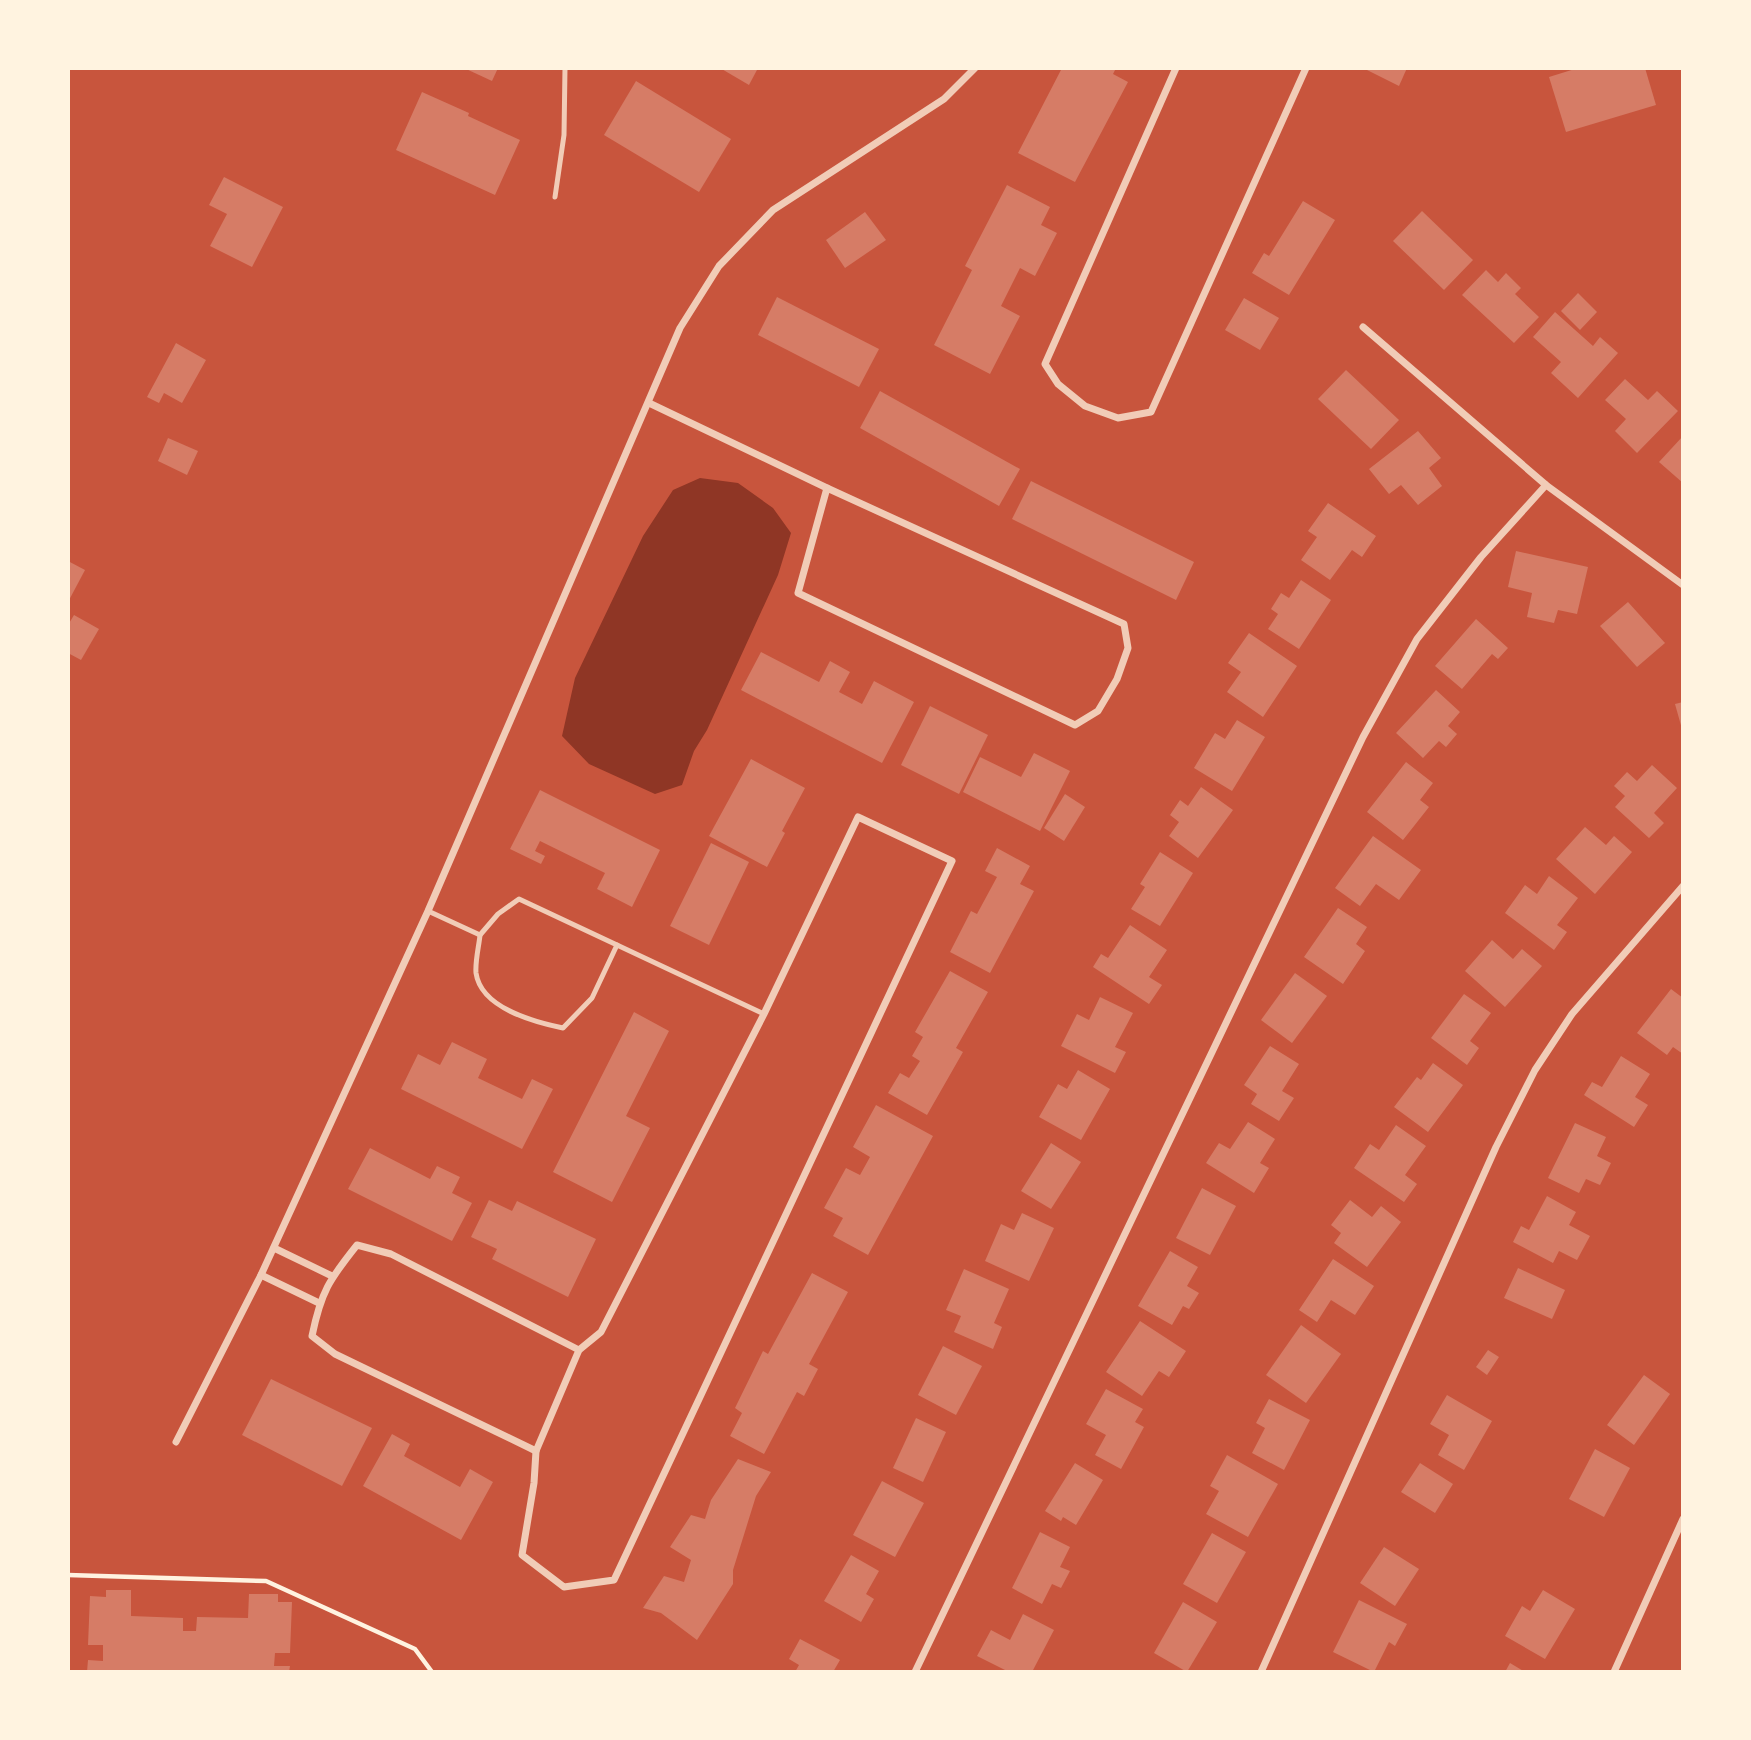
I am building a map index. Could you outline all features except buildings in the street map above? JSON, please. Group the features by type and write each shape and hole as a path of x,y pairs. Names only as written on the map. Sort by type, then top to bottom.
{"street":[{"path":"176,1442 274,1248 428,911 680,328 719,266 773,209 944,99 975,68"},
{"path":"1176,68 1045,364 1058,384 1085,406 1118,418 1151,412 1306,68"},
{"path":"1363,327 1546,485 1683,585"},
{"path":"649,403 1124,624 1128,648 1117,679 1098,711 1075,725 797,593 827,488"},
{"path":"915,1672 1363,737 1417,639 1481,557 1546,485"},
{"path":"858,817 951,861 614,1580 564,1587 522,1555 534,1483 536,1451 579,1350 601,1332 764,1014 858,817"},
{"path":"1261,1672 1496,1147 1535,1070 1572,1014 1683,886"},
{"path":"536,1451 335,1354 312,1336 319,1303 332,1276 358,1245 391,1254 579,1350"},
{"path":"274,1248 332,1276"},
{"path":"261,1275 319,1303"},
{"path":"1614,1672 1683,1519"}],"lane":[{"path":"555,197 564,135 565,68"},
{"path":"617,945 592,998 562,1028 527,1021 486,996 476,974 480,935 498,914 519,899 617,945 764,1014"},
{"path":"428,911 480,935"}],"path":[{"path":"68,1575 266,1581 415,1648 432,1672"}],"shaded area":[{"path":"700,478 738,483 773,508 791,533 778,575 707,730 694,751 682,785 655,794 589,764 562,736 575,678 643,536 673,490"}]}
